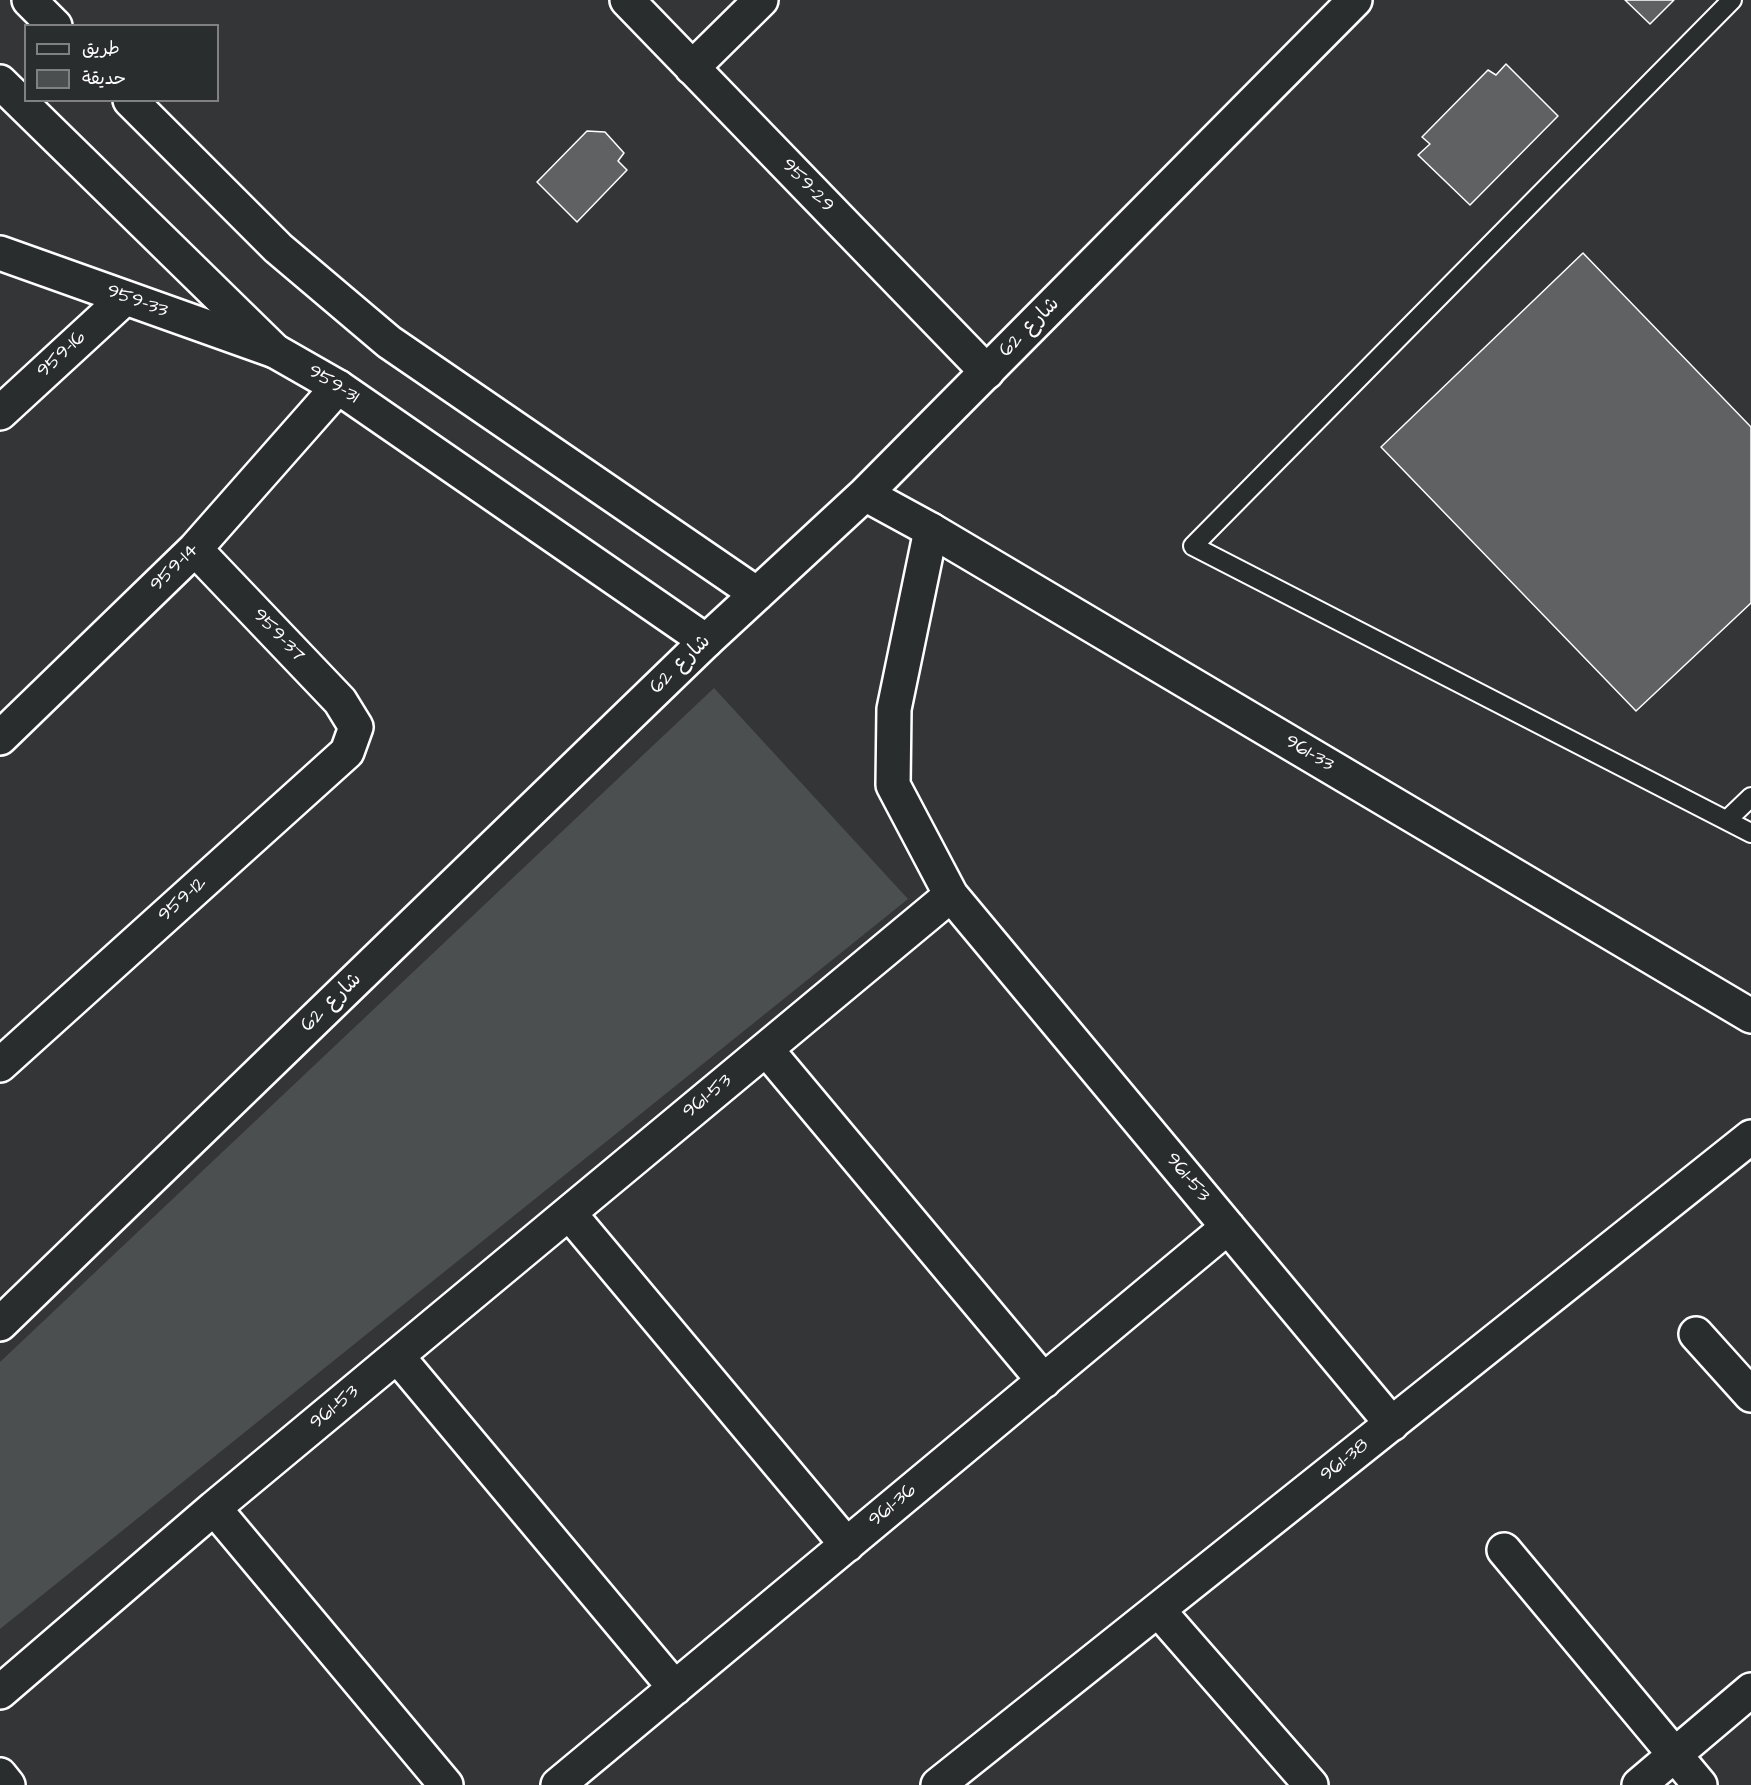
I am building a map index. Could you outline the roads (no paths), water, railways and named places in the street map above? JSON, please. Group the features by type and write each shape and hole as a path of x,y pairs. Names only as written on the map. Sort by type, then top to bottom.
{"street":[{"path":"29,0 53,24"},
{"name":"959-29","path":"627,0 987,372"},
{"path":"692,68 761,0"},
{"name":"شارع 62","path":"0,1324 706,641 865,494 1355,0"},
{"name":"959-31","path":"0,82 274,351 338,387 706,641"},
{"path":"132,102 278,248 389,342 757,594"},
{"name":"959-33","path":"0,253 274,351"},
{"name":"959-16","path":"0,413 124,298"},
{"name":"959-14","path":"0,738 195,549 338,387"},
{"name":"961-33","path":"865,494 931,530 1751,1016"},
{"path":"931,530 894,709 892,785 951,895"},
{"name":"959-37","path":"195,549 340,701 356,727"},
{"name":"959-12","path":"0,1065 347,752 356,727"},
{"name":"961-53","path":"0,1692 214,1508 951,895 1392,1424"},
{"path":"766,1049 1044,1381"},
{"name":"961-38","path":"938,1785 1751,1137"},
{"path":"569,1213 847,1545"},
{"name":"961-36","path":"558,1785 1228,1227"},
{"path":"1696,1334 1751,1395"},
{"path":"397,1356 675,1688"},
{"path":"214,1508 446,1785"},
{"path":"1504,1550 1700,1785"},
{"path":"1158,1610 1311,1785"},
{"path":"1639,1785 1751,1690"},
{"path":"0,1775 8,1785"}],"lane":[{"path":"1732,0 1192,546 1751,833"},
{"path":"1727,820 1751,797"}]}
